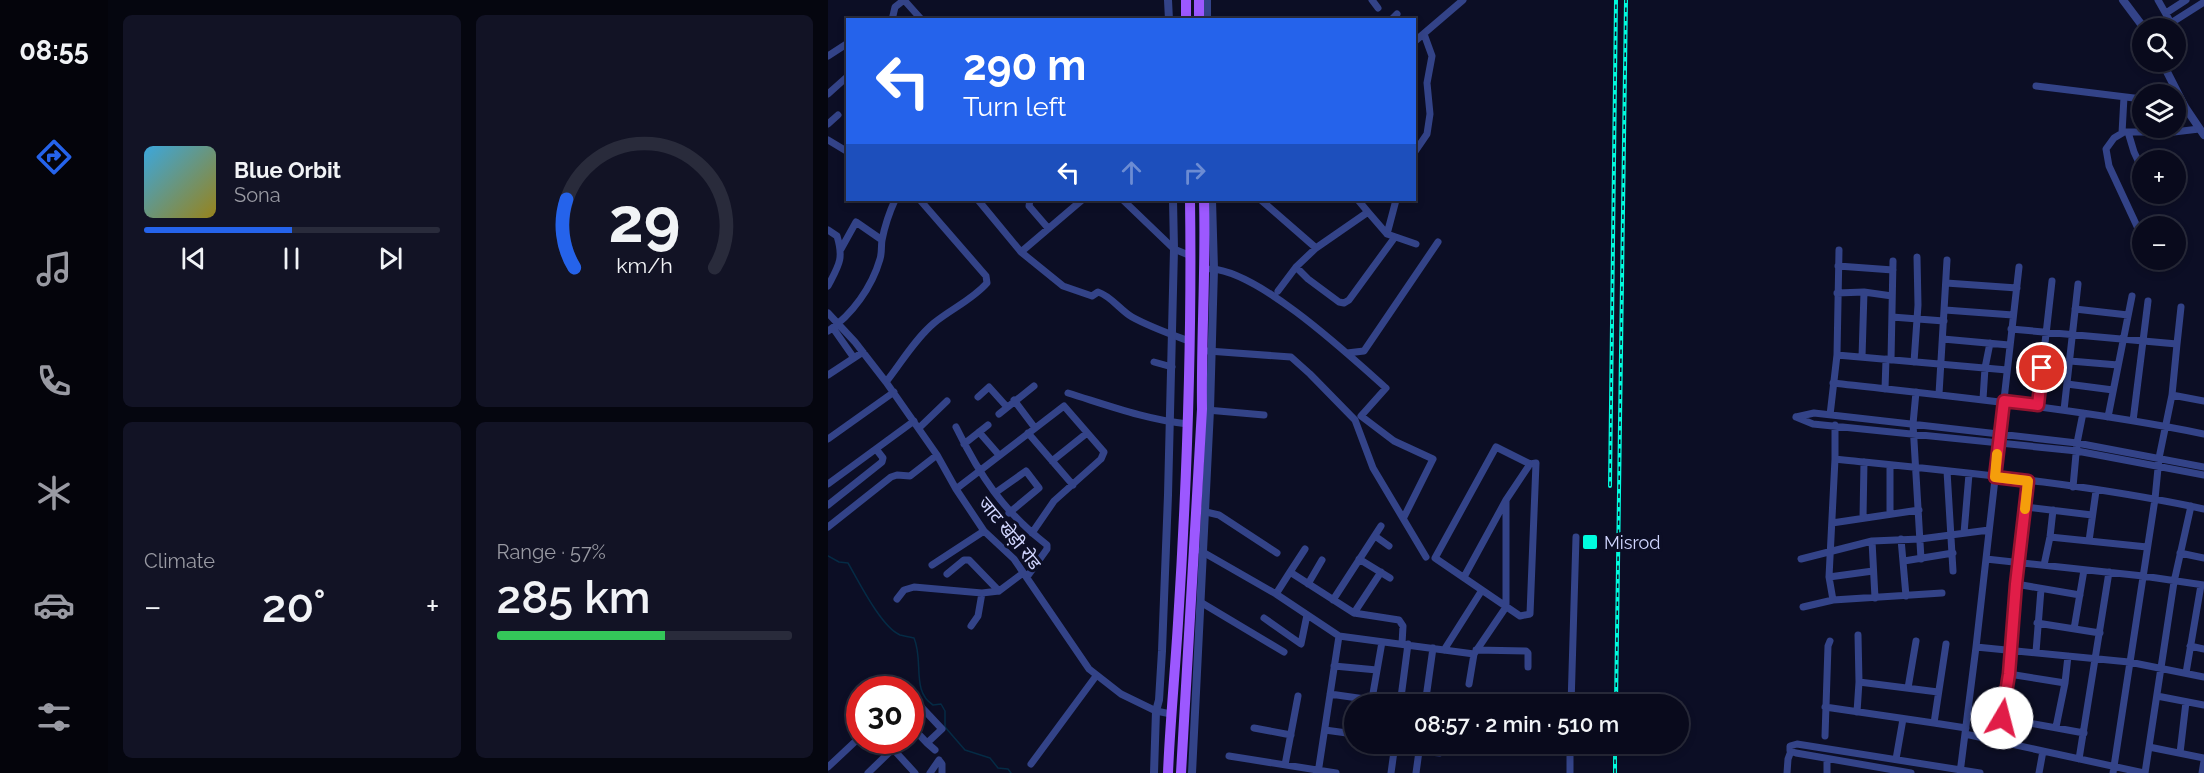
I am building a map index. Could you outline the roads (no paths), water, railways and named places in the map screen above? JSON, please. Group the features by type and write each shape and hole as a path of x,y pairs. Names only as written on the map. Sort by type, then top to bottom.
{"main road":[{"path":"1186,0 1186,18"},
{"path":"1199,0 1199,18"},
{"path":"1168,773 1179,615 1188,424 1190,201"},
{"path":"1181,773 1202,511 1210,269 1204,201"}],"street":[{"path":"892,0 892,18"},
{"path":"892,18 895,7 904,0 920,18"},
{"path":"1168,0 1169,18"},
{"path":"1207,0 1207,18"},
{"path":"1372,0 1378,8"},
{"path":"1416,40 1463,0"},
{"path":"2123,0 2136,18"},
{"path":"2158,0 2171,23 2204,2"},
{"path":"2166,13 2186,0"},
{"path":"1416,150 1427,134 1430,114 1427,83 1432,56 1424,34"},
{"path":"828,56 846,44"},
{"path":"828,94 846,78"},
{"path":"2036,86 2132,98"},
{"path":"2124,97 2125,132 2133,150"},
{"path":"2186,112 2201,132"},
{"path":"828,124 838,115"},
{"path":"2132,216 2109,166 2106,154 2110,143 2125,132 2201,132"},
{"path":"828,140 844,150"},
{"path":"854,358 833,327 856,304 873,277 880,257 888,215 895,201"},
{"path":"886,382 921,336 934,323 978,293 987,283 986,276 921,201"},
{"path":"979,201 1021,252 1063,286 1092,296 1098,292 1105,294 1131,316 1189,341"},
{"path":"1030,201 1029,206 1048,228"},
{"path":"1021,252 1081,201"},
{"path":"1124,201 1174,249 1191,256"},
{"path":"1154,773 1156,711 1162,651 1172,367 1173,201"},
{"path":"1212,201 1210,269 1223,270 1244,278 1264,290 1347,353 1386,388 1361,416 1394,441 1433,459 1404,517"},
{"path":"1262,201 1316,248"},
{"path":"1359,201 1386,234 1416,244"},
{"path":"1386,234 1393,201"},
{"path":"1278,291 1296,267 1316,248 1368,212"},
{"path":"841,249 856,222 882,240"},
{"path":"828,230 837,236 841,249 840,264 828,286"},
{"path":"1296,267 1331,296 1344,303 1349,300 1395,237"},
{"path":"1347,353 1364,351 1438,242"},
{"path":"1830,415 1837,355 1839,250"},
{"path":"1914,362 1917,257"},
{"path":"1939,394 1947,260"},
{"path":"1885,388 1892,317 1893,261"},
{"path":"1838,267 1893,270"},
{"path":"1960,771 2019,267"},
{"path":"2038,405 2052,281"},
{"path":"1946,283 2017,288"},
{"path":"2064,410 2078,284"},
{"path":"1837,293 1864,292 1892,296"},
{"path":"1862,357 1864,292"},
{"path":"2108,417 2132,296"},
{"path":"2133,421 2148,301"},
{"path":"2113,770 2155,499 2158,461 2172,394 2181,307"},
{"path":"2075,309 2128,315"},
{"path":"1945,310 2013,315"},
{"name":"जाट खेड़ी रोड","path":"828,313 833,327 863,352 894,392 937,455 984,531 1014,560 1089,669 1121,694 1156,711 1171,714"},
{"path":"1892,317 1944,321"},
{"path":"2011,329 2177,344"},
{"path":"1942,339 2009,345"},
{"path":"1983,399 1985,368 1990,343"},
{"path":"1207,351 1291,357 1354,420 1373,468 1426,557"},
{"path":"828,375 863,352"},
{"path":"1837,355 2007,370"},
{"path":"2070,361 2118,365"},
{"path":"1154,362 1172,367"},
{"path":"1833,382 2038,405 2204,434"},
{"path":"2067,384 2113,390"},
{"path":"999,414 1034,386"},
{"path":"978,397 989,387 1007,407"},
{"path":"828,439 894,392"},
{"path":"1916,392 1913,434 1921,559"},
{"path":"1068,393 1137,415 1188,424"},
{"path":"2172,394 2204,401"},
{"path":"1014,400 1035,428"},
{"path":"828,484 876,449 916,425 947,401"},
{"path":"956,489 1064,406 1104,452 1101,459 1054,501 1032,533"},
{"path":"1206,410 1264,415"},
{"path":"2077,447 1998,442 1814,424 1797,417 1814,413 1999,433 2204,467"},
{"path":"2073,487 2083,413"},
{"path":"964,444 988,424"},
{"path":"1833,600 1829,577 1835,425"},
{"path":"897,599 904,590 914,586 982,592 999,591 1025,575 1048,547 1009,513 979,471 956,427"},
{"path":"979,432 999,455"},
{"path":"1028,433 1073,485"},
{"path":"1052,461 1087,433"},
{"path":"1496,447 1530,464 1536,463 1530,614 1520,616 1435,558 1496,447"},
{"path":"828,505 882,462 883,458 876,449"},
{"path":"828,526 891,477 910,476 937,455"},
{"path":"1835,459 2096,490 2204,509"},
{"path":"2158,461 2204,475"},
{"path":"1863,518 1864,462"},
{"path":"1464,577 1506,500 1530,464"},
{"path":"1890,465 1890,514"},
{"path":"995,493 1026,471 1039,488 1009,513"},
{"path":"1947,471 1953,571"},
{"path":"1964,533 1969,474"},
{"path":"2001,743 2028,481"},
{"path":"2089,541 2096,490"},
{"path":"1469,684 1475,652 1506,606 1506,500"},
{"path":"1825,706 1934,723 2001,743 2079,759 2113,770 2145,773 2174,582 2191,506"},
{"path":"2025,507 2092,514"},
{"path":"1832,523 1919,510"},
{"path":"2044,565 2053,510"},
{"path":"1202,511 1220,515 1277,553"},
{"path":"1333,600 1381,526"},
{"path":"1801,559 1872,541 1920,539 1989,530"},
{"path":"932,566 984,531"},
{"path":"1375,536 1389,546"},
{"path":"1571,694 1576,537"},
{"path":"2050,537 2147,547"},
{"path":"1901,539 1906,596"},
{"path":"1872,541 1875,598"},
{"path":"1276,594 1305,549"},
{"path":"1200,550 1276,594 1339,636 1444,650 1526,651 1528,667"},
{"path":"1192,773 1202,603 1200,550"},
{"path":"1904,561 1953,553"},
{"path":"2180,553 2204,558"},
{"path":"1359,559 1390,578"},
{"path":"1986,559 2143,576 2202,585 2200,615 2190,646 2186,673"},
{"path":"947,574 964,560 969,560 999,591"},
{"path":"1308,584 1322,560"},
{"path":"2074,629 2084,570"},
{"path":"1829,577 1873,571"},
{"path":"1290,572 1354,613 1399,620 1403,626 1405,644 1401,694"},
{"path":"1354,613 1381,572"},
{"path":"2079,759 2109,572"},
{"path":"2016,584 2080,595"},
{"path":"2036,652 2041,589"},
{"path":"1444,650 1482,590"},
{"path":"971,626 978,616 982,592"},
{"path":"1803,607 1833,600 1942,592"},
{"path":"1202,603 1284,652"},
{"path":"1264,618 1301,644 1307,615"},
{"path":"2037,623 2100,633"},
{"path":"1857,712 1858,635"},
{"path":"1318,772 1339,636"},
{"path":"1826,736 1825,706 1830,641"},
{"path":"1908,688 1916,641"},
{"path":"1373,694 1382,642"},
{"path":"1934,723 1946,644"},
{"path":"2190,646 2204,649"},
{"path":"1976,647 2129,662 2204,677"},
{"path":"1427,694 1434,648"},
{"path":"2056,727 2068,656"},
{"path":"1334,666 1377,670"},
{"path":"2009,674 2065,683"},
{"path":"1031,764 1096,676"},
{"path":"1859,682 1938,692"},
{"path":"1330,694 1344,696"},
{"path":"1285,765 1298,696"},
{"path":"2157,696 2204,705"},
{"path":"2180,753 2186,702"},
{"path":"924,710 942,729 927,743"},
{"path":"2002,718 2084,732"},
{"path":"1896,759 1903,719"},
{"path":"1254,728 1291,735"},
{"path":"1324,730 1344,733"},
{"path":"924,740 935,750"},
{"path":"1787,773 1790,746 1797,744 1980,773"},
{"path":"2149,747 2204,760 2202,773"},
{"path":"828,767 846,750"},
{"path":"1791,751 1866,769 1911,773"},
{"path":"2039,773 2043,751"},
{"path":"868,773 888,754"},
{"path":"898,754 915,773"},
{"path":"1391,773 1394,754"},
{"path":"1416,773 1419,754"},
{"path":"1570,754 1570,773"},
{"path":"1229,756 1318,772 1336,773"},
{"path":"1827,759 1827,773"},
{"path":"930,773 939,760 942,773"}],"waterway":[{"path":"828,556 839,562 848,563 885,623 900,635 914,638 922,692 933,705 941,704 945,711 945,727 965,750 990,758 998,768 1008,769 1011,773"}],"railway":[{"path":"1610,486 1616,0"},
{"path":"1616,694 1626,0"},
{"path":"1615,754 1615,773"}],"place":[{"name":"Misrod","path":"1590,542"}]}
